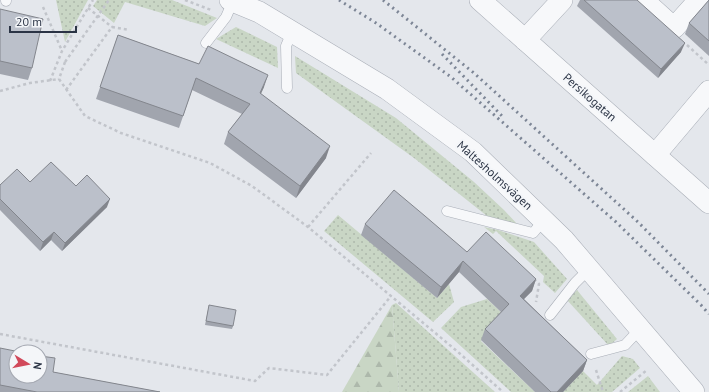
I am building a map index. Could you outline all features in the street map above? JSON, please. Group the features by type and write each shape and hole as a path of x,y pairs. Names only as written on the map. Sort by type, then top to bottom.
{"street":[{"name":"Persikogatan","path":"480,0 709,203"},
{"path":"525,40 562,0"},
{"path":"643,0 674,28 699,0"},
{"name":"Maltesholmsvägen","path":"230,6 259,12 387,89 473,152 564,240 694,392"},
{"path":"655,154 709,91"}],"lane":[{"path":"206,43 230,6"},
{"path":"287,88 286,46 292,32"},
{"path":"448,211 533,233 544,220"},
{"path":"550,315 575,283 589,269"},
{"path":"591,354 625,345 640,329"}],"path":[{"path":"50,81 62,52 93,0"},
{"path":"59,80 65,62 109,0"},
{"path":"185,0 194,3 230,6"},
{"path":"43,7 62,52"},
{"path":"88,8 112,27 128,30"},
{"path":"66,90 112,27"},
{"path":"687,45 709,65"},
{"path":"59,80 85,116 120,133 210,162 252,186 308,227 458,352 502,392"},
{"path":"0,91 30,83 59,80"},
{"path":"308,227 371,153"},
{"path":"533,278 539,284 536,302"},
{"path":"0,334 255,381 269,368 327,375 391,296"},
{"path":"620,392 648,370 625,345"},
{"path":"591,354 603,392"}],"green space":[{"path":"56,0 88,0 65,42"},
{"path":"97,0 172,0 217,18 205,26 125,2 114,23 93,6"},
{"path":"236,27 277,47 278,68 216,39"},
{"path":"295,56 396,118 474,182 519,226 487,216 414,158 296,73"},
{"path":"338,215 437,298 449,284 454,302 433,322 324,231"},
{"path":"484,227 534,242 567,279 555,293 543,282 544,276 496,231 493,234"},
{"path":"577,290 617,339 609,346 567,300"},
{"path":"487,299 504,315 481,341 535,392 511,392 441,328 461,307"},
{"path":"396,303 495,392 399,392 392,305"},
{"path":"392,305 399,392 342,392"},
{"path":"622,356 633,359 640,368 612,392 563,392 583,371 597,385"},
{"path":"648,376 660,392 628,392"}],"building":[{"path":"584,0 637,0 685,43 661,69"},
{"path":"709,0 709,41 689,23"},
{"path":"0,9 43,19 32,68 0,61"},
{"path":"118,35 199,64 208,46 268,75 260,93 330,146 300,186 228,132 250,104 196,78 183,116 100,87"},
{"path":"51,162 76,186 87,175 110,199 65,243 54,232 43,242 0,199 0,185 17,169 30,182"},
{"path":"394,190 467,252 486,232 536,279 520,296 587,360 557,392 551,392 485,329 509,304 463,261 441,287 365,224"},
{"path":"209,305 236,310 233,326 206,321"},
{"path":"0,348 8,350 8,384 48,384 48,357 55,358 53,372 160,392 37,392 0,385"}],"railway":[{"path":"339,0 376,23 451,77 616,222 709,314"},
{"path":"383,0 474,73 638,222 709,294"},
{"path":"442,54 502,116"}]}
